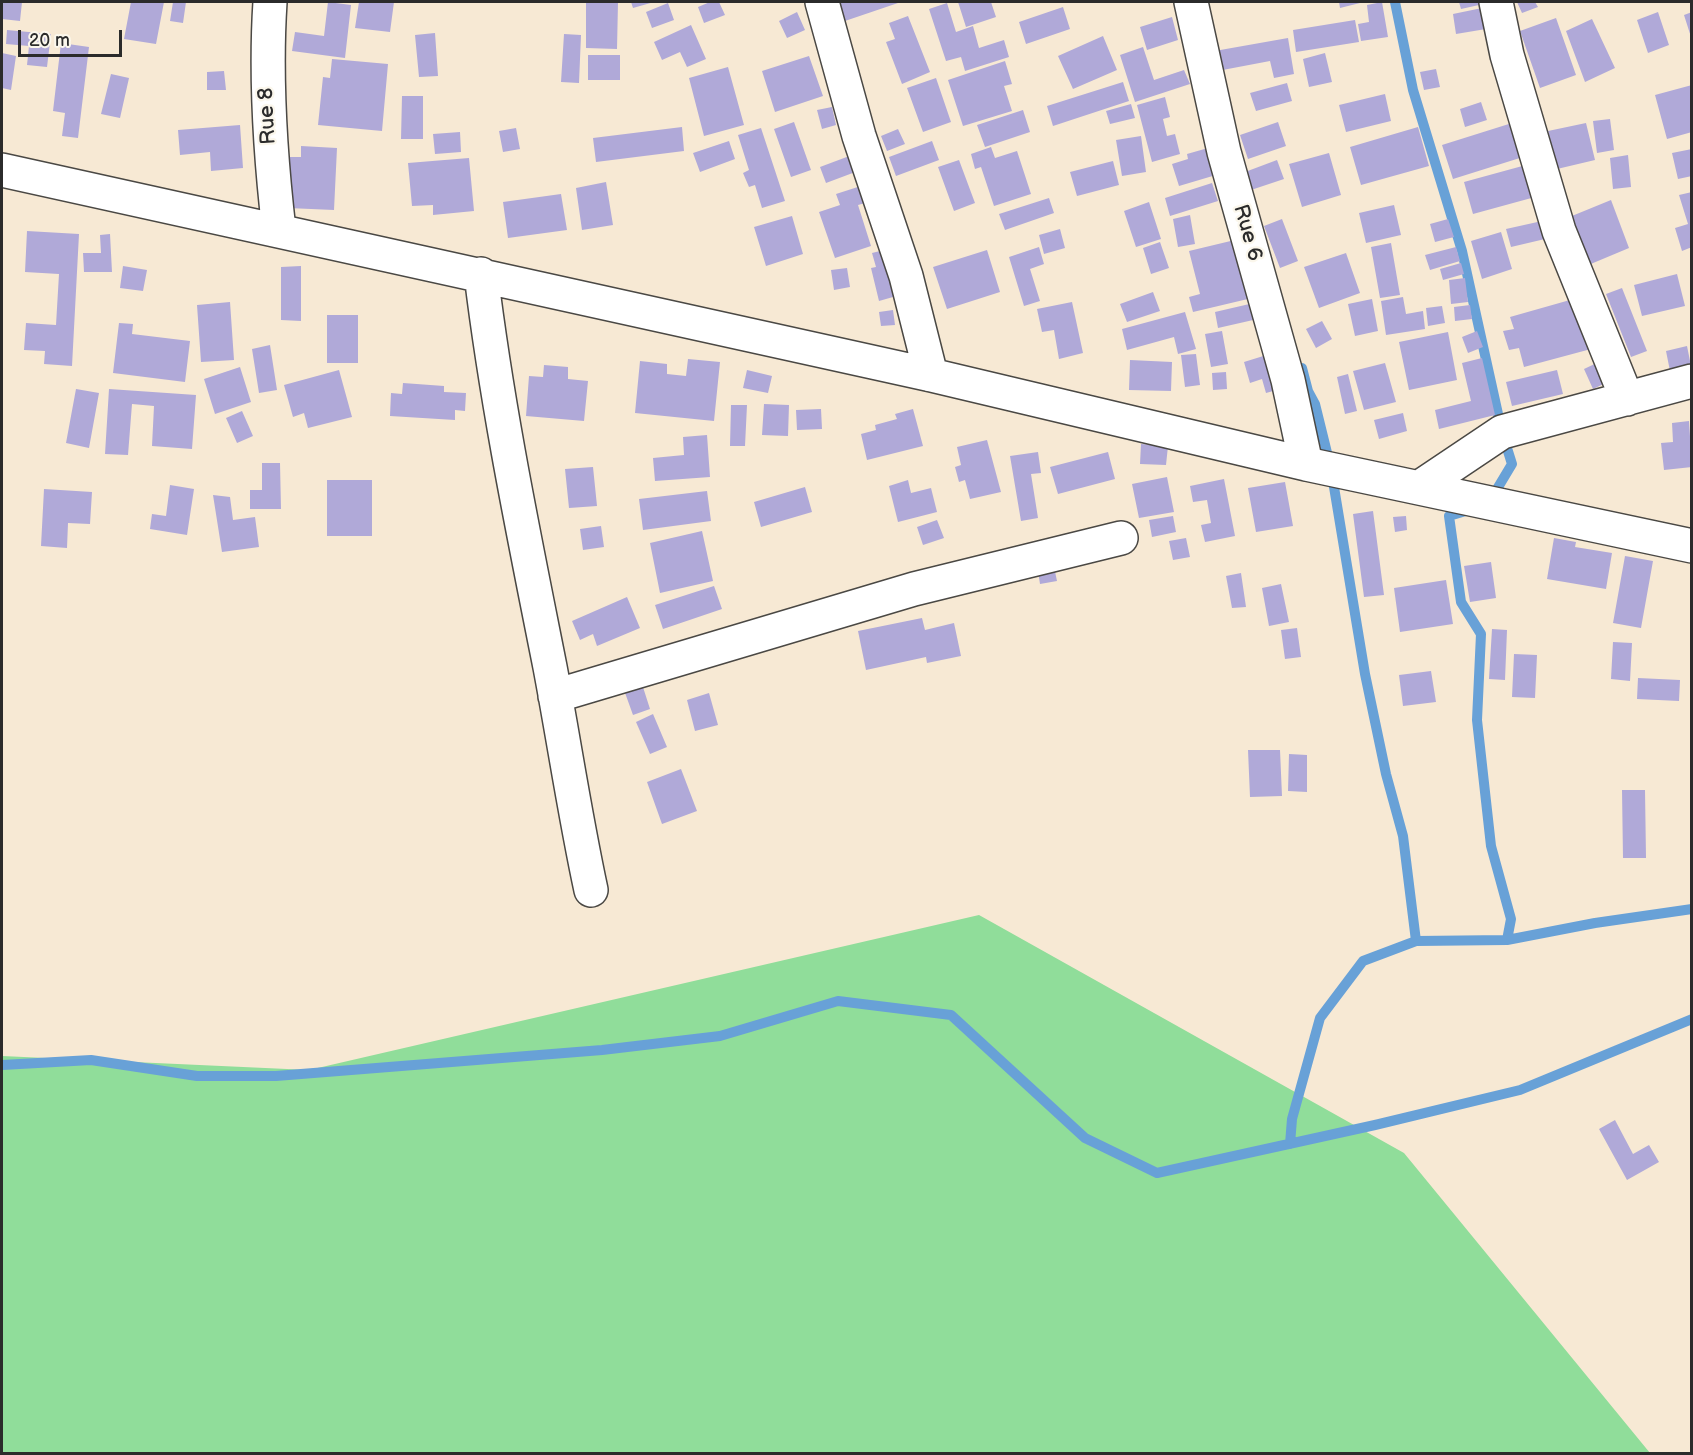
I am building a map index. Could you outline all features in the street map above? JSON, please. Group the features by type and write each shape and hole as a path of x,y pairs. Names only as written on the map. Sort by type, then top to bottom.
{"street":[{"name":"Rue 8","path":"270,2 266,65 269,146 279,230"},
{"path":"822,2 858,136 906,276 931,375"},
{"name":"Rue 6","path":"1191,2 1224,153 1288,380 1306,464"},
{"path":"1496,2 1507,55 1559,231 1627,399"},
{"path":"2,170 931,375 1306,464 1692,546"},
{"path":"481,274 503,427 555,696 574,813 591,890"},
{"path":"1420,487 1502,432 1692,381"},
{"path":"555,696 914,589 1121,538"}],"green space":[{"path":"979,915 1404,1153 1650,1453 2,1453 2,1056 309,1070"}],"building":[{"path":"2,2 22,2 20,21 2,19"},
{"path":"131,2 164,2 156,44 124,39"},
{"path":"173,2 186,2 183,23 170,21"},
{"path":"328,2 351,5 345,58 292,51 295,32 324,36"},
{"path":"359,2 394,2 390,32 355,28"},
{"path":"586,2 618,2 617,49 586,48"},
{"path":"631,2 654,2 633,8"},
{"path":"710,2 719,2 725,15 704,23 698,7"},
{"path":"835,2 898,2 898,3 842,22"},
{"path":"958,2 991,2 996,17 966,27"},
{"path":"1339,2 1364,2 1340,8"},
{"path":"1382,2 1388,37 1361,41 1358,24 1369,22 1367,5"},
{"path":"1459,2 1478,2 1479,5 1461,9"},
{"path":"1517,2 1535,2 1538,7 1522,13"},
{"path":"668,3 674,20 652,28 646,12"},
{"path":"947,3 956,32 973,26 979,48 1004,40 1009,57 965,71 961,57 946,61 929,9"},
{"path":"1063,7 1070,29 1026,44 1019,22"},
{"path":"1482,8 1486,29 1456,34 1453,14"},
{"path":"797,12 805,30 787,38 779,21"},
{"path":"1658,12 1669,45 1648,53 1637,20"},
{"path":"1692,12 1692,36 1691,37 1684,15"},
{"path":"908,16 930,72 902,84 886,42 895,39 889,23"},
{"path":"1172,17 1178,40 1147,50 1140,27"},
{"path":"1556,18 1576,75 1540,88 1520,31"},
{"path":"1592,19 1615,68 1585,82 1566,31"},
{"path":"1355,20 1359,42 1296,52 1293,30"},
{"path":"691,25 706,59 687,67 680,52 662,60 654,42"},
{"path":"7,30 51,34 47,67 27,65 29,46 6,44"},
{"path":"435,33 438,76 419,77 415,35"},
{"path":"564,34 581,35 579,83 561,82"},
{"path":"1103,36 1117,70 1073,89 1058,56"},
{"path":"1288,38 1294,74 1274,78 1270,61 1212,72 1209,52"},
{"path":"61,43 89,47 78,138 62,136 65,113 53,111"},
{"path":"1143,47 1154,80 1184,70 1190,84 1135,102 1120,55"},
{"path":"2,53 16,56 11,90 2,88"},
{"path":"1325,53 1332,82 1309,87 1303,59"},
{"path":"588,55 620,55 620,80 588,80"},
{"path":"809,56 823,96 775,112 762,71"},
{"path":"332,59 388,64 382,131 318,125 323,77 330,78"},
{"path":"1005,61 1012,84 1004,86 1012,111 963,126 948,80"},
{"path":"728,67 744,125 704,136 689,78"},
{"path":"1436,69 1440,87 1424,90 1420,72"},
{"path":"224,71 226,90 207,90 207,72"},
{"path":"111,74 129,78 120,118 101,114"},
{"path":"936,78 951,122 923,132 907,88"},
{"path":"1123,82 1129,101 1053,126 1047,106"},
{"path":"1287,83 1292,101 1256,111 1250,93"},
{"path":"1692,85 1692,132 1667,139 1655,95"},
{"path":"1385,94 1391,121 1346,132 1339,105"},
{"path":"402,96 423,96 423,139 401,139"},
{"path":"1165,97 1170,117 1163,119 1167,136 1175,134 1180,154 1152,162 1137,105"},
{"path":"1481,102 1487,120 1465,127 1460,109"},
{"path":"1131,104 1135,118 1110,124 1106,111"},
{"path":"832,107 836,125 822,129 817,110"},
{"path":"1023,110 1030,132 985,147 977,125"},
{"path":"1610,119 1614,150 1597,153 1593,121"},
{"path":"794,122 811,170 791,177 774,129"},
{"path":"1278,122 1286,146 1248,159 1240,135"},
{"path":"1512,123 1523,157 1453,179 1442,145"},
{"path":"1586,123 1595,160 1557,169 1548,131"},
{"path":"240,125 243,168 211,171 210,152 180,155 178,130"},
{"path":"682,127 684,151 596,162 593,138"},
{"path":"1418,127 1429,166 1361,185 1350,147"},
{"path":"516,128 520,149 503,152 499,131"},
{"path":"761,128 785,201 762,208 755,185 749,187 743,173 749,170 738,135"},
{"path":"898,129 905,144 887,151 881,136"},
{"path":"460,132 461,152 435,154 433,134"},
{"path":"1141,136 1146,172 1122,176 1116,140"},
{"path":"729,141 735,159 700,172 693,153"},
{"path":"932,141 939,160 896,176 889,157"},
{"path":"301,146 337,148 334,210 288,208 290,157 301,157"},
{"path":"991,147 995,158 1017,151 1031,194 994,206 981,167 975,169 971,154"},
{"path":"1208,148 1216,175 1179,186 1172,164 1188,159 1187,154"},
{"path":"1692,149 1692,176 1678,179 1672,153"},
{"path":"1329,153 1341,195 1302,207 1289,164"},
{"path":"852,155 858,171 826,183 820,167"},
{"path":"1628,155 1631,187 1613,189 1610,158"},
{"path":"469,158 474,211 433,215 433,205 412,206 408,163"},
{"path":"959,160 975,203 954,211 938,167"},
{"path":"1277,160 1284,179 1251,190 1245,172"},
{"path":"1113,161 1119,185 1077,196 1070,172"},
{"path":"1526,165 1535,197 1473,214 1464,182"},
{"path":"606,182 613,225 582,230 576,188"},
{"path":"1212,183 1218,201 1170,216 1165,198"},
{"path":"864,185 869,202 858,205 871,246 835,258 819,212 840,205 836,194"},
{"path":"1692,192 1692,247 1682,251 1675,228 1688,224 1679,195"},
{"path":"561,194 567,230 508,238 503,202"},
{"path":"1049,198 1054,213 1005,230 999,214"},
{"path":"1611,200 1629,248 1586,266 1567,218"},
{"path":"1149,202 1161,239 1136,247 1124,211"},
{"path":"1394,205 1401,235 1366,243 1359,213"},
{"path":"1190,215 1195,244 1178,247 1173,219"},
{"path":"792,216 803,254 766,266 754,227"},
{"path":"1282,219 1298,261 1280,268 1264,226"},
{"path":"1448,219 1454,237 1435,242 1430,224"},
{"path":"1542,221 1545,239 1511,247 1506,229"},
{"path":"1060,229 1065,248 1044,254 1039,235"},
{"path":"27,231 79,234 72,366 44,364 45,351 24,350 26,323 56,325 59,274 25,272"},
{"path":"1501,232 1512,269 1482,279 1471,241"},
{"path":"110,234 112,272 84,272 83,253 101,253 100,235"},
{"path":"1239,239 1252,298 1193,312 1189,297 1200,294 1189,251"},
{"path":"1160,242 1169,268 1151,274 1143,248"},
{"path":"1391,243 1400,295 1380,298 1371,247"},
{"path":"1039,247 1044,264 1030,269 1040,301 1024,306 1009,257"},
{"path":"1456,247 1460,261 1430,270 1425,255"},
{"path":"888,249 900,295 879,301 871,268 876,267 872,253"},
{"path":"987,250 1000,292 947,309 933,267"},
{"path":"1346,253 1360,293 1319,308 1304,267"},
{"path":"1461,263 1464,274 1443,280 1440,269"},
{"path":"123,266 147,270 143,291 120,288"},
{"path":"301,266 301,321 281,320 281,267"},
{"path":"847,268 850,287 834,290 831,270"},
{"path":"1677,274 1685,306 1642,316 1634,285"},
{"path":"1465,278 1468,302 1451,304 1449,280"},
{"path":"1622,288 1647,351 1631,357 1606,294"},
{"path":"1153,292 1160,311 1127,322 1120,304"},
{"path":"1403,297 1406,314 1423,311 1425,329 1386,335 1381,301"},
{"path":"1577,298 1591,349 1524,367 1519,348 1509,350 1503,331 1514,329 1510,317"},
{"path":"1372,299 1378,331 1355,336 1348,304"},
{"path":"230,302 234,360 201,362 197,305"},
{"path":"1072,302 1083,353 1059,359 1054,330 1042,332 1037,309"},
{"path":"1258,302 1262,318 1218,328 1215,312"},
{"path":"1470,305 1472,319 1455,321 1454,307"},
{"path":"1442,306 1445,323 1428,326 1426,308"},
{"path":"893,310 895,325 881,326 879,312"},
{"path":"1185,312 1196,349 1178,354 1174,337 1127,350 1122,329"},
{"path":"327,315 358,315 358,363 327,363"},
{"path":"1322,321 1332,339 1316,348 1306,329"},
{"path":"119,323 133,324 132,334 190,341 185,382 113,373"},
{"path":"1222,331 1228,364 1211,367 1205,334"},
{"path":"1477,331 1483,347 1468,353 1462,337"},
{"path":"1448,332 1457,380 1409,390 1399,342"},
{"path":"270,345 277,390 259,393 252,349"},
{"path":"1687,346 1691,366 1670,371 1666,351"},
{"path":"1273,353 1284,388 1266,393 1262,379 1250,383 1244,362"},
{"path":"1196,354 1200,385 1185,387 1181,355"},
{"path":"1482,358 1495,415 1439,429 1435,410 1471,401 1462,363"},
{"path":"688,359 720,362 714,421 635,413 640,361 667,364 667,374 686,376"},
{"path":"1130,360 1172,362 1171,391 1129,390"},
{"path":"1601,361 1610,381 1593,389 1584,369"},
{"path":"1385,363 1396,402 1364,410 1353,371"},
{"path":"544,365 568,367 568,379 588,381 584,421 526,416 529,376 543,377"},
{"path":"240,367 251,402 215,414 204,379"},
{"path":"339,370 352,417 308,428 304,413 293,417 284,385"},
{"path":"747,370 772,376 768,393 743,388"},
{"path":"1557,370 1563,394 1512,406 1506,382"},
{"path":"1226,372 1227,389 1213,390 1212,373"},
{"path":"1348,374 1357,411 1345,414 1337,377"},
{"path":"403,383 444,386 444,392 466,393 465,411 455,410 455,420 390,416 391,393 402,394"},
{"path":"76,389 99,393 89,448 66,443"},
{"path":"109,389 196,395 192,449 152,446 154,406 132,404 128,455 105,454"},
{"path":"764,404 789,405 788,436 762,435"},
{"path":"731,405 747,405 745,446 730,446"},
{"path":"821,409 822,429 797,430 796,410"},
{"path":"913,409 923,446 867,460 861,434 876,430 875,425 897,419 895,414"},
{"path":"242,411 253,436 237,443 226,418"},
{"path":"1403,413 1407,431 1379,439 1374,420"},
{"path":"1689,421 1692,467 1664,470 1661,443 1673,442 1672,423"},
{"path":"707,435 710,477 655,481 653,458 684,455 683,437"},
{"path":"987,440 1001,492 970,499 965,480 959,482 955,467 961,465 957,447"},
{"path":"1141,444 1168,446 1166,465 1140,464"},
{"path":"1038,452 1041,473 1031,474 1038,518 1021,521 1010,456"},
{"path":"1108,452 1115,479 1058,494 1050,467"},
{"path":"262,463 280,463 281,509 250,509 250,490 262,490"},
{"path":"593,467 597,506 569,508 565,469"},
{"path":"1167,477 1174,512 1139,518 1132,484"},
{"path":"1224,479 1235,536 1205,542 1201,525 1211,523 1207,500 1193,502 1190,486"},
{"path":"327,480 372,480 372,536 327,536"},
{"path":"908,480 911,493 931,488 937,512 898,522 889,486"},
{"path":"1285,482 1293,526 1256,532 1248,488"},
{"path":"170,485 194,489 187,535 150,529 152,514 166,516"},
{"path":"805,487 812,512 761,527 754,502"},
{"path":"44,489 92,492 90,524 68,523 67,548 41,546"},
{"path":"707,491 711,521 643,530 639,499"},
{"path":"213,495 230,497 233,520 255,517 259,547 222,552"},
{"path":"1373,511 1384,595 1364,597 1353,514"},
{"path":"1173,516 1176,532 1152,537 1149,520"},
{"path":"1406,516 1407,530 1395,532 1393,517"},
{"path":"937,520 944,538 923,545 917,527"},
{"path":"601,526 604,547 583,550 580,529"},
{"path":"702,531 713,581 660,593 650,543"},
{"path":"1186,538 1190,557 1173,560 1169,541"},
{"path":"1554,538 1576,542 1575,547 1612,553 1606,589 1547,579"},
{"path":"1625,556 1653,561 1641,628 1613,623"},
{"path":"1053,562 1057,581 1040,584 1037,565"},
{"path":"1491,562 1496,598 1470,602 1464,566"},
{"path":"1241,573 1246,607 1232,608 1226,576"},
{"path":"1446,580 1453,624 1400,632 1394,588"},
{"path":"1281,584 1289,622 1269,626 1262,588"},
{"path":"714,586 722,609 663,629 655,605"},
{"path":"627,597 640,628 597,646 593,634 580,640 572,621"},
{"path":"922,618 925,630 954,623 961,656 927,663 926,657 866,670 858,631"},
{"path":"1297,628 1301,657 1285,659 1281,630"},
{"path":"1492,629 1507,630 1505,680 1489,679"},
{"path":"1613,642 1632,643 1630,681 1611,679"},
{"path":"1514,654 1537,655 1535,698 1512,697"},
{"path":"1431,671 1436,702 1403,706 1399,675"},
{"path":"1638,678 1680,680 1679,701 1637,699"},
{"path":"642,684 650,709 633,715 624,690"},
{"path":"709,693 718,725 695,731 687,700"},
{"path":"653,714 667,747 650,754 636,722"},
{"path":"1248,750 1280,750 1282,796 1250,797"},
{"path":"1289,754 1307,755 1307,792 1288,791"},
{"path":"681,769 697,811 662,824 647,782"},
{"path":"1622,790 1645,790 1646,858 1623,858"},
{"path":"1615,1120 1633,1154 1649,1145 1659,1162 1627,1180 1599,1129"}],"waterway":[{"path":"1395,2 1413,90 1462,251 1502,432 1512,464 1491,499"},
{"path":"1302,368 1308,391 1315,404 1331,469 1365,674 1386,774 1403,836 1416,941"},
{"path":"1469,510 1449,516 1461,602 1481,634 1477,720 1491,846 1511,919 1507,940"},
{"path":"1290,1144 1292,1119 1320,1018 1363,961 1416,941 1507,940 1595,923 1692,909"},
{"path":"2,1065 91,1060 197,1076 276,1076 602,1050 720,1036 838,1001 951,1015 1085,1138 1157,1173 1520,1090 1692,1019"}]}
